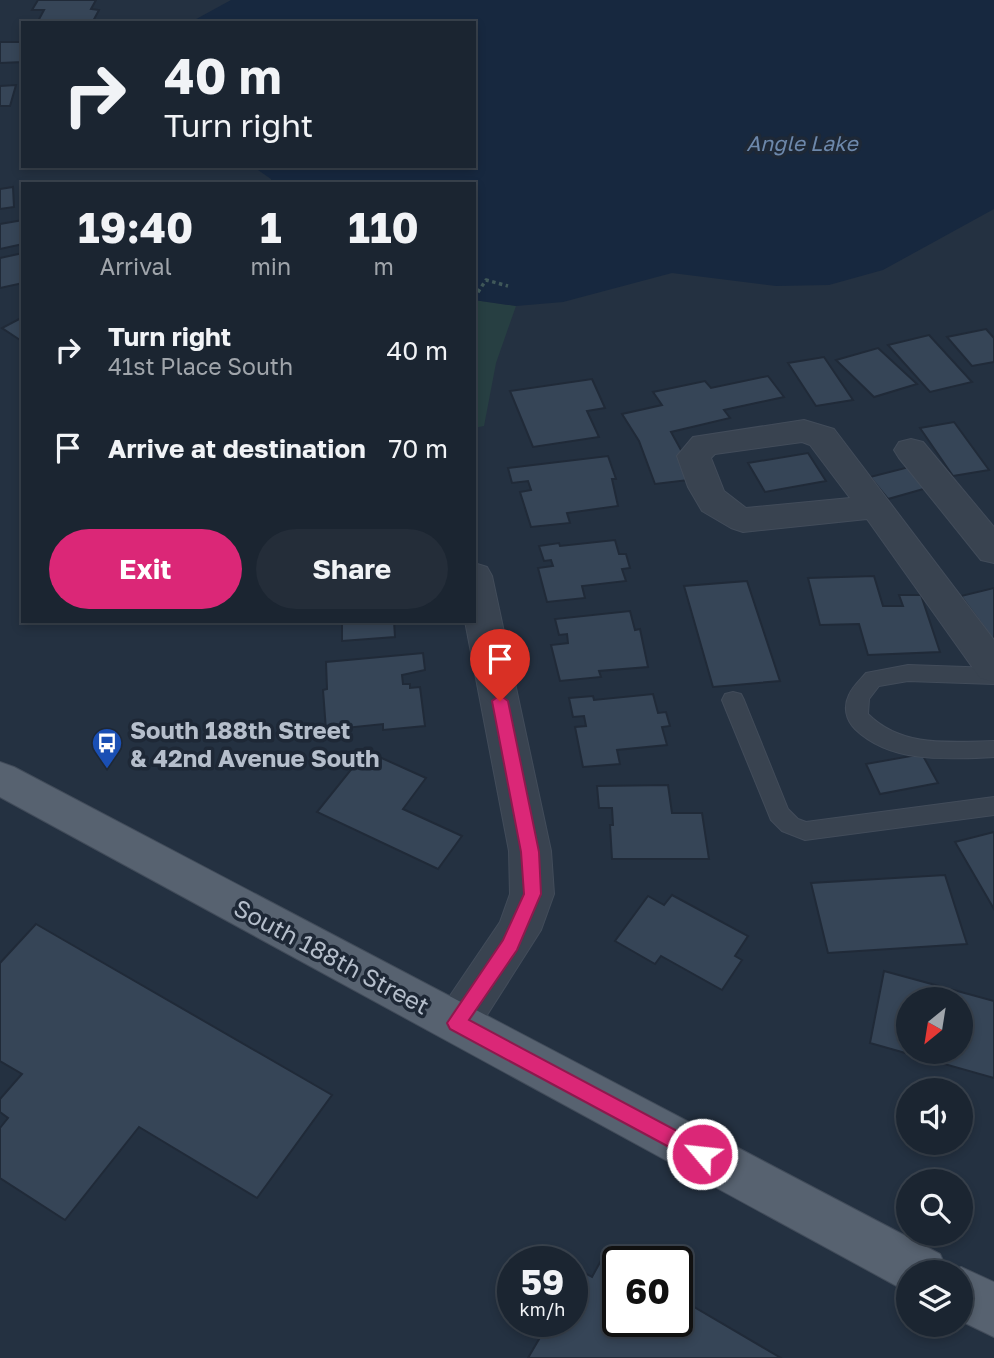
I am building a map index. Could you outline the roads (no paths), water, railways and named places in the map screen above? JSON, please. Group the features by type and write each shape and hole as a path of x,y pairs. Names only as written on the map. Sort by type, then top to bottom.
{"main road":[{"name":"South 188th Street","path":"0,778 900,1260"},
{"path":"973,1300 994,1311"}],"street":[{"path":"879,510 872,507 743,520 730,515 708,498 694,456 705,444 786,432 814,433 822,437 879,510 994,668"},
{"path":"911,450 994,551"},
{"path":"457,1023 513,940 533,894 530,852 476,586"}],"lane":[{"path":"994,676 908,673 873,679 859,697 857,717 869,732 903,747 994,749"},
{"path":"733,700 779,814 790,825 805,831 994,806"}],"water":[{"name":"Angle Lake","path":"231,0 994,0 994,209 883,270 829,285 776,286 672,273 563,302 516,306 476,300 476,182 272,182 255,168 476,168 476,21 193,21"}],"place":[{"name":"South 188th Street & 42nd Avenue South","path":"107,770"}]}
